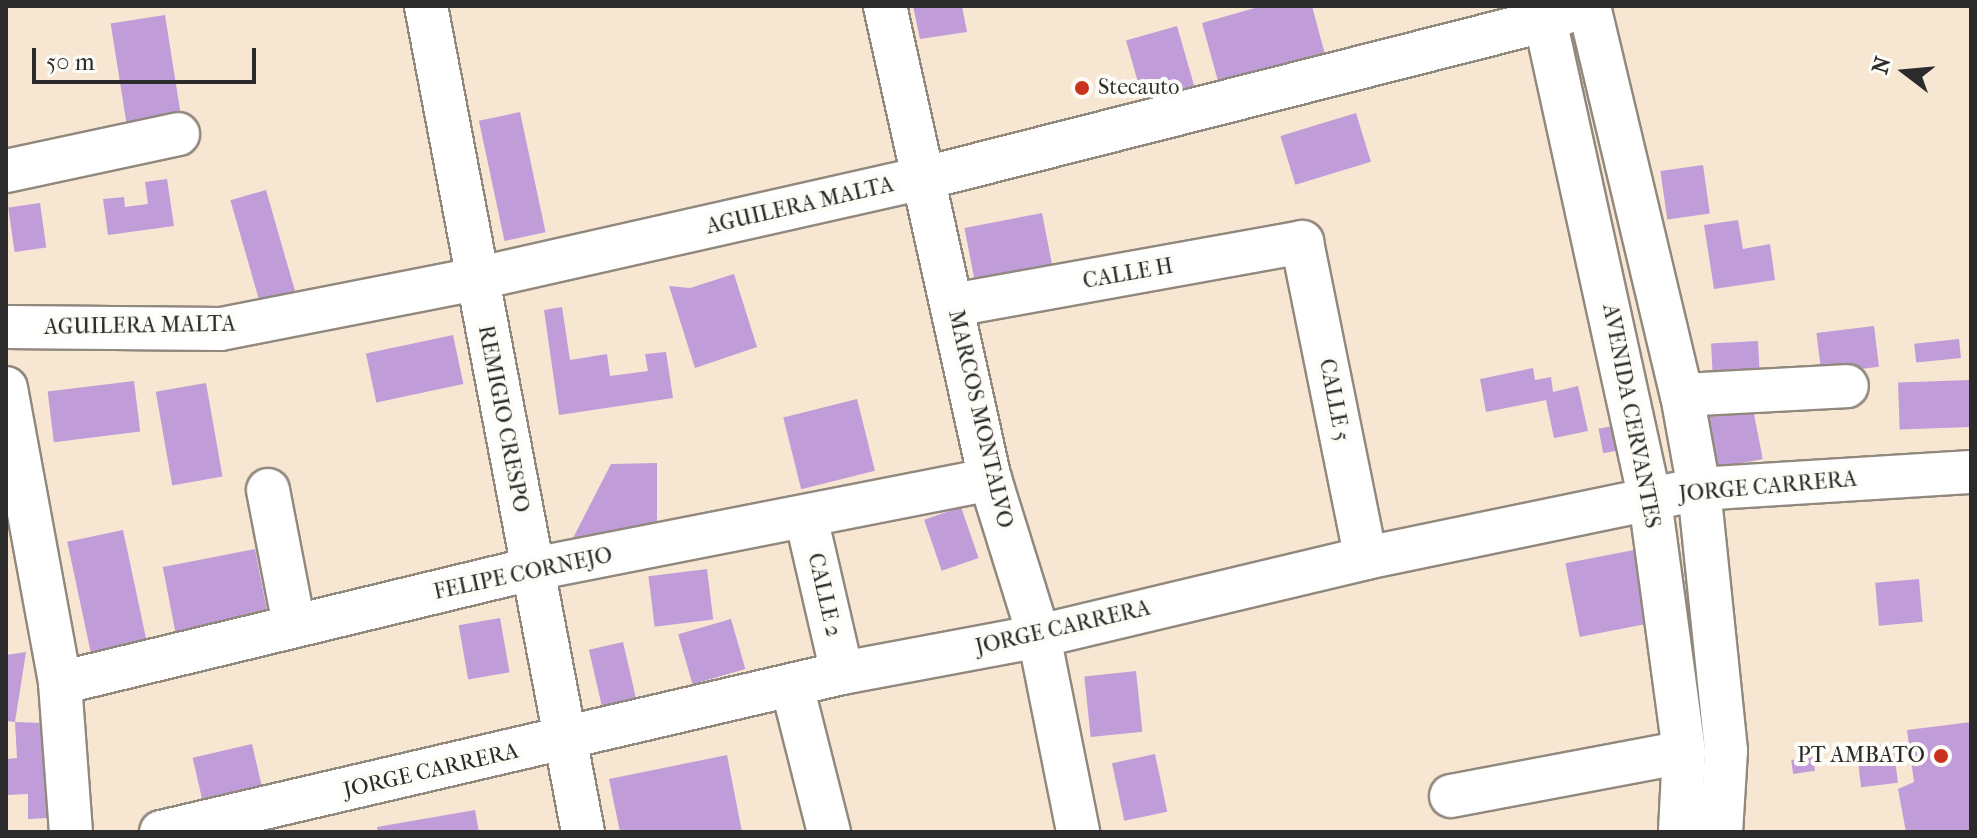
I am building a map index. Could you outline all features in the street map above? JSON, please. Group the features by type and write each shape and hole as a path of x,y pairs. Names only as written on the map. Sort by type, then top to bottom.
{"street":[{"name":"REMIGIO CRESPO","path":"426,6 475,279 583,832"},
{"name":"MARCOS MONTALVO","path":"885,6 990,479 1039,636 1078,832"},
{"path":"1589,6 1682,395 1699,489 1726,751 1721,832"},
{"name":"AGUILERA MALTA","path":"6,327 221,329 475,279 925,178 1557,11"},
{"name":"AVENIDA CERVANTES","path":"1557,11 1650,500 1684,752 1680,832"},
{"path":"6,171 178,134"},
{"name":"CALLE H","path":"953,305 1302,242"},
{"name":"CALLE 5","path":"1302,242 1366,558"},
{"path":"1682,395 1847,386"},
{"path":"6,388 60,683 71,832"},
{"name":"JORGE CARRERA","path":"161,832 566,741 842,673 1039,636 1366,558 1699,489 1971,472"},
{"name":"FELIPE CORNEJO","path":"60,683 533,569 990,479"},
{"path":"268,490 294,625"},
{"name":"CALLE 2","path":"806,517 842,673"},
{"path":"792,686 829,832"},
{"path":"1451,796 1684,752"}],"building":[{"path":"913,6 962,6 967,32 920,39"},
{"path":"1262,6 1312,6 1327,62 1221,92 1202,23"},
{"path":"165,15 181,117 127,125 111,24"},
{"path":"1177,26 1194,87 1143,101 1126,41"},
{"path":"520,112 546,232 504,241 479,121"},
{"path":"1356,113 1371,162 1295,185 1280,136"},
{"path":"1703,165 1710,214 1667,220 1660,171"},
{"path":"167,179 174,226 108,235 103,199 124,197 125,207 148,204 145,182"},
{"path":"266,190 295,293 260,303 230,200"},
{"path":"40,203 46,248 15,252 8,207"},
{"path":"1042,213 1054,273 976,288 964,228"},
{"path":"1738,220 1743,249 1770,244 1775,280 1714,289 1704,225"},
{"path":"734,274 757,347 695,368 669,286 690,288"},
{"path":"562,307 570,360 607,354 610,376 648,371 645,354 666,352 673,398 559,415 544,310"},
{"path":"1874,326 1879,367 1821,374 1816,333"},
{"path":"453,335 463,384 376,402 366,354"},
{"path":"1959,339 1961,358 1916,363 1914,344"},
{"path":"1758,341 1760,381 1713,383 1711,343"},
{"path":"1533,368 1535,380 1551,377 1553,392 1578,386 1588,431 1554,438 1546,400 1486,412 1480,379"},
{"path":"1969,380 1971,427 1900,429 1898,382"},
{"path":"134,381 140,432 54,442 48,392"},
{"path":"206,383 222,477 172,485 156,392"},
{"path":"857,399 875,471 801,489 783,417"},
{"path":"1753,409 1763,459 1719,468 1709,418"},
{"path":"1623,424 1628,449 1603,453 1598,429"},
{"path":"657,463 657,541 571,542 611,464"},
{"path":"961,507 979,558 942,571 924,520"},
{"path":"123,530 147,642 91,654 67,542"},
{"path":"255,549 269,622 177,640 163,567"},
{"path":"1639,549 1653,623 1580,637 1565,563"},
{"path":"707,569 713,620 655,627 648,576"},
{"path":"1919,579 1923,622 1879,626 1875,583"},
{"path":"500,618 510,672 468,679 459,625"},
{"path":"731,619 745,669 692,684 678,634"},
{"path":"623,642 636,699 602,707 589,650"},
{"path":"26,652 15,722 6,721 6,655"},
{"path":"1136,671 1142,732 1091,737 1084,676"},
{"path":"15,722 44,723 47,818 28,819 28,794 6,795 6,759 17,758"},
{"name":"PT AMBATO","path":"1971,722 1971,832 1906,832 1898,789 1914,782 1907,730"},
{"path":"1893,743 1898,783 1861,787 1856,748"},
{"path":"252,744 262,787 202,801 193,758"},
{"path":"1155,754 1167,812 1124,821 1112,763"},
{"path":"727,755 742,832 620,832 609,779"},
{"path":"1813,757 1815,771 1793,774 1791,760"},
{"path":"475,810 479,832 378,832 377,827"}],"place":[{"name":"Stecauto","path":"1082,88"},
{"name":"PT AMBATO","path":"1941,756"}]}
